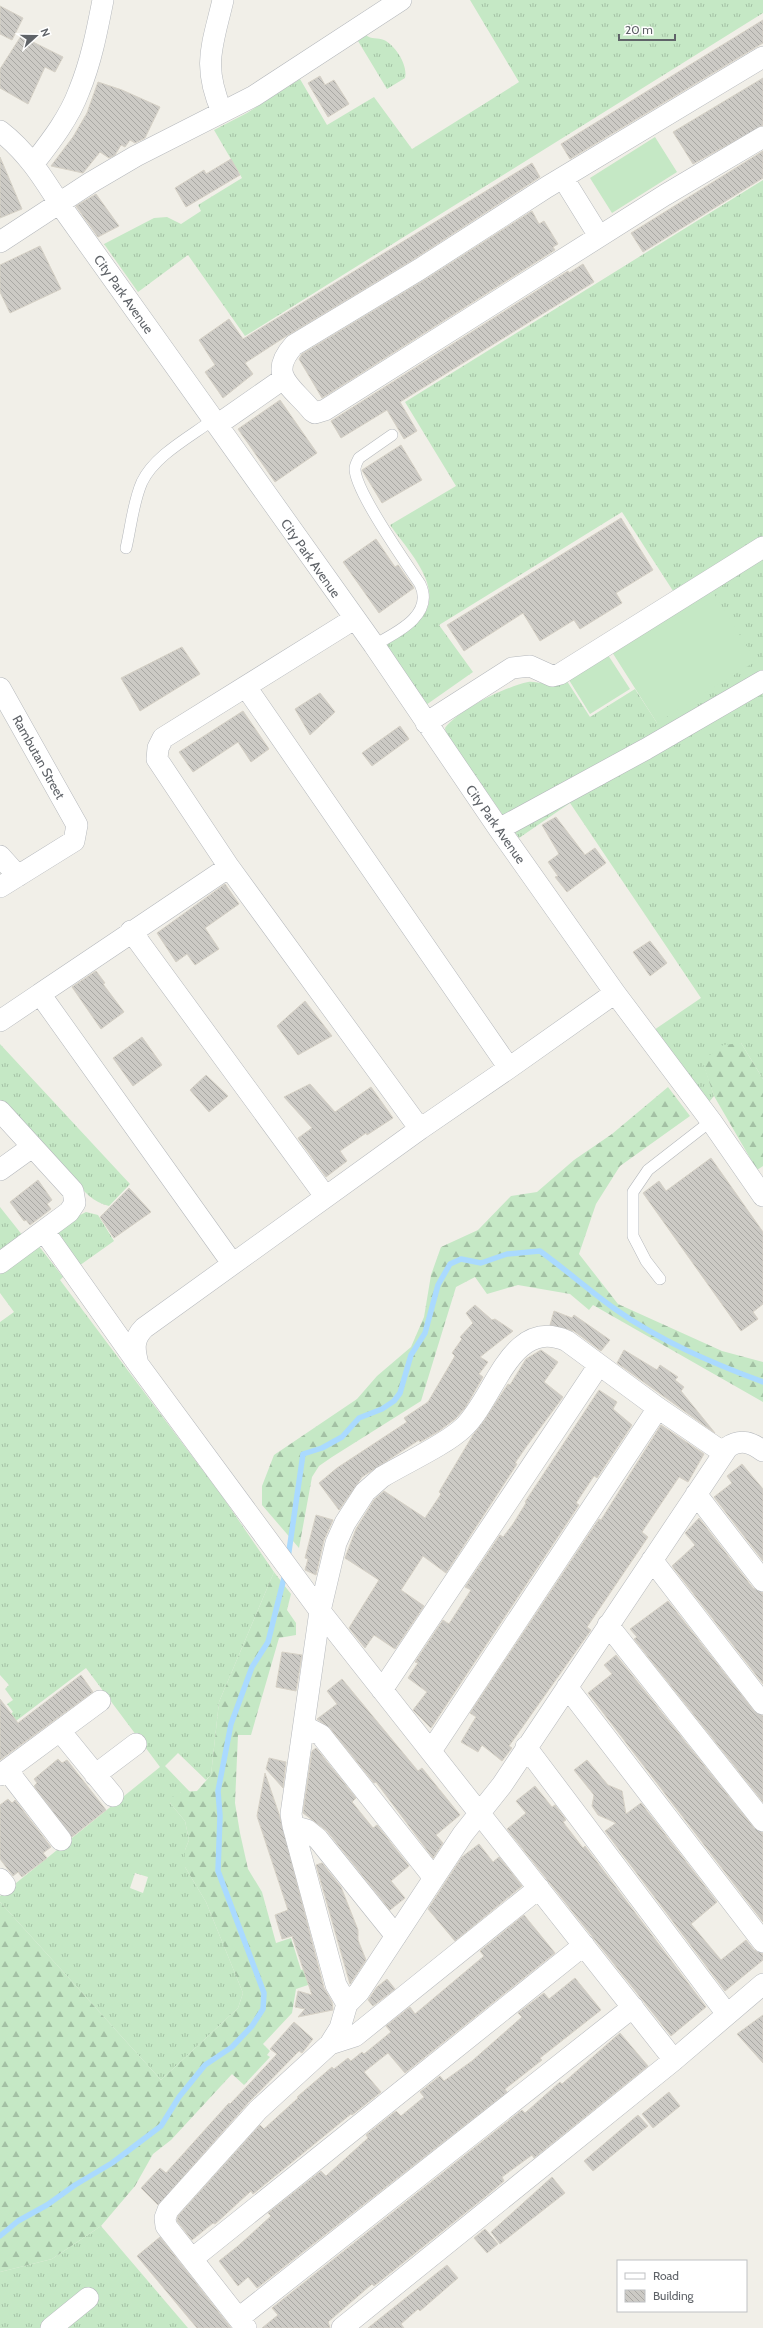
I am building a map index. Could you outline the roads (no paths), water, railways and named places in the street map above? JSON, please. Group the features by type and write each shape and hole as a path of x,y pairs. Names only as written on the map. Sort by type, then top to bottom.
{"street":[{"path":"34,163 66,118 79,92 88,67 103,0"},
{"path":"222,112 214,94 209,69 210,54 223,0"},
{"path":"0,242 59,203 136,156 271,85 401,0"},
{"path":"763,57 563,178 420,269 294,345 282,361 281,368 283,379 312,412 315,413 325,410 476,316 599,236 763,137"},
{"name":"City Park Avenue","path":"0,131 16,143 34,163 59,203 374,645 499,829 615,993 711,1121 763,1196"},
{"path":"563,178 599,236"},
{"path":"216,422 283,379"},
{"path":"426,723 512,668 530,666 552,676 560,674 763,547"},
{"path":"354,619 162,738 157,759 228,867 420,1129"},
{"path":"499,829 646,749 763,681"},
{"path":"246,687 510,1068"},
{"name":"Rambutan Street","path":"0,688 77,825 74,841 18,876"},
{"path":"0,856 18,876 0,887"},
{"path":"0,1020 228,867"},
{"path":"131,931 325,1196"},
{"path":"138,1364 134,1346 139,1333 144,1328 325,1196 510,1068 615,993"},
{"path":"40,994 232,1263"},
{"path":"0,1111 73,1191 75,1197 75,1203 69,1212 0,1263"},
{"path":"0,1170 32,1147"},
{"path":"44,1231 138,1364 320,1611 674,2060"},
{"path":"348,2004 336,1985 291,1814 320,1611 336,1542 345,1523 365,1492 382,1477 463,1428 520,1345 538,1337 562,1339 724,1453"},
{"path":"382,1690 599,1365"},
{"path":"431,1752 658,1408"},
{"path":"633,2008 243,2323 166,2226 165,2218 168,2210 258,2110 330,2044 340,2028 348,2004 359,1992 434,1878 480,1813 502,1785 724,1453 732,1444 742,1442 756,1446 763,1451"},
{"path":"696,1494 763,1581"},
{"path":"652,1560 763,1704"},
{"path":"608,1625 763,1821"},
{"path":"567,1687 763,1942"},
{"path":"61,1840 4,1773 100,1701"},
{"path":"304,1726 321,1735 434,1878"},
{"path":"60,1730 113,1796"},
{"path":"96,1775 136,1744"},
{"path":"526,1747 727,2014"},
{"path":"293,1826 307,1830 318,1839 396,1936"},
{"path":"330,2044 355,2036 538,1888"},
{"path":"192,2259 584,1945"},
{"path":"342,2328 674,2060 763,1984"},
{"path":"51,2328 88,2298"}],"lane":[{"path":"126,548 137,497 142,482 150,468 216,422"},
{"path":"374,645 407,625 421,610 424,598 420,584 380,522 356,477 356,464 359,458 392,435"},
{"path":"660,1279 646,1261 633,1236 633,1192 648,1170 711,1121"}],"waterway":[{"path":"288,1558 303,1454 322,1448 342,1437 359,1418 382,1409 394,1401 400,1393 411,1355 425,1333 438,1285 450,1264 461,1259 481,1263 507,1254 540,1251 632,1321 668,1341 706,1359 763,1382"},
{"path":"0,2236 18,2221 47,2205 75,2185 112,2163 161,2126 179,2097 205,2065 232,2047 252,2026 263,2009 264,1993 218,1871 220,1816 218,1791 231,1724 252,1667 268,1642 285,1574"}]}
